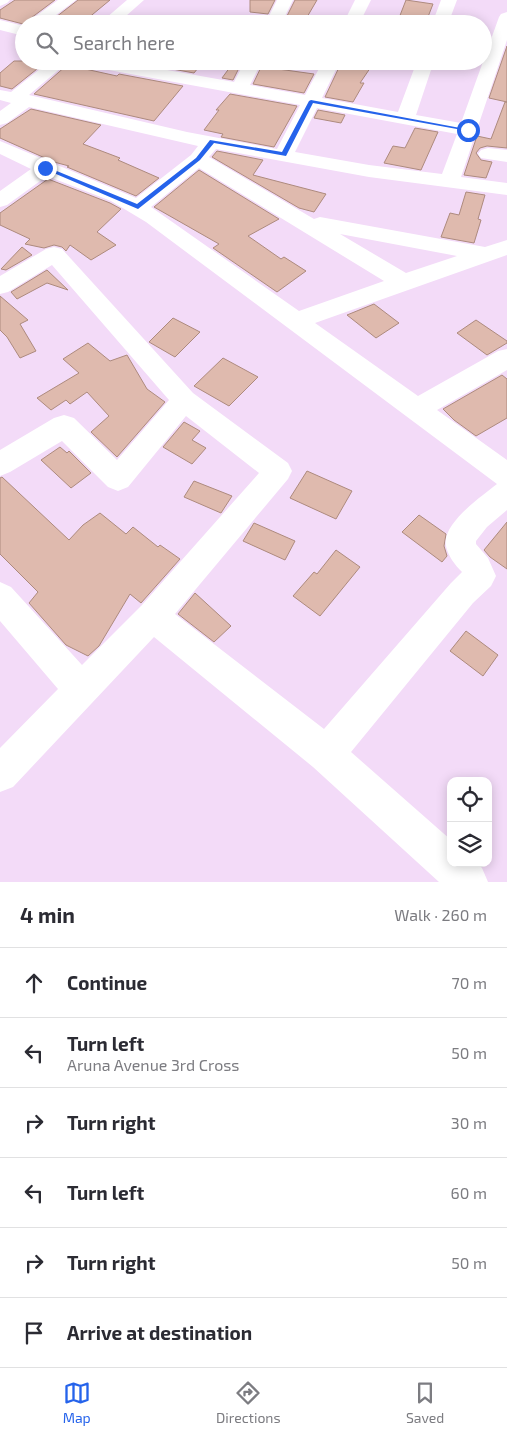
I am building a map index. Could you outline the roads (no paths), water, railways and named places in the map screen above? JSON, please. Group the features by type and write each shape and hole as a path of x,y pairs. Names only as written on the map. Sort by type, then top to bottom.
{"street":[{"path":"46,15 68,0"},
{"path":"278,15 285,0"},
{"path":"356,15 363,0"},
{"path":"443,15 449,0"},
{"path":"116,15 130,1"},
{"path":"492,60 507,17"},
{"path":"0,25 15,27"},
{"path":"0,120 14,98 50,70"},
{"path":"134,70 468,130"},
{"path":"239,90 249,70"},
{"path":"284,154 327,70"},
{"path":"405,119 423,70"},
{"path":"450,181 489,70"},
{"path":"14,98 187,138 284,154 369,171 507,189"},
{"path":"138,207 198,159 212,142"},
{"path":"0,147 138,207 507,476"},
{"path":"198,159 404,282"},
{"path":"0,201 45,168"},
{"path":"303,221 486,254"},
{"path":"295,321 507,247"},
{"path":"0,286 54,254 184,400 278,471 153,616 80,689 0,774"},
{"path":"416,410 507,358"},
{"path":"0,464 64,426 118,479 184,400"},
{"path":"326,754 462,592 480,576 479,568 461,548 459,540 464,530 507,493"},
{"path":"0,597 80,689"},
{"path":"153,616 326,754 468,882"}]}
